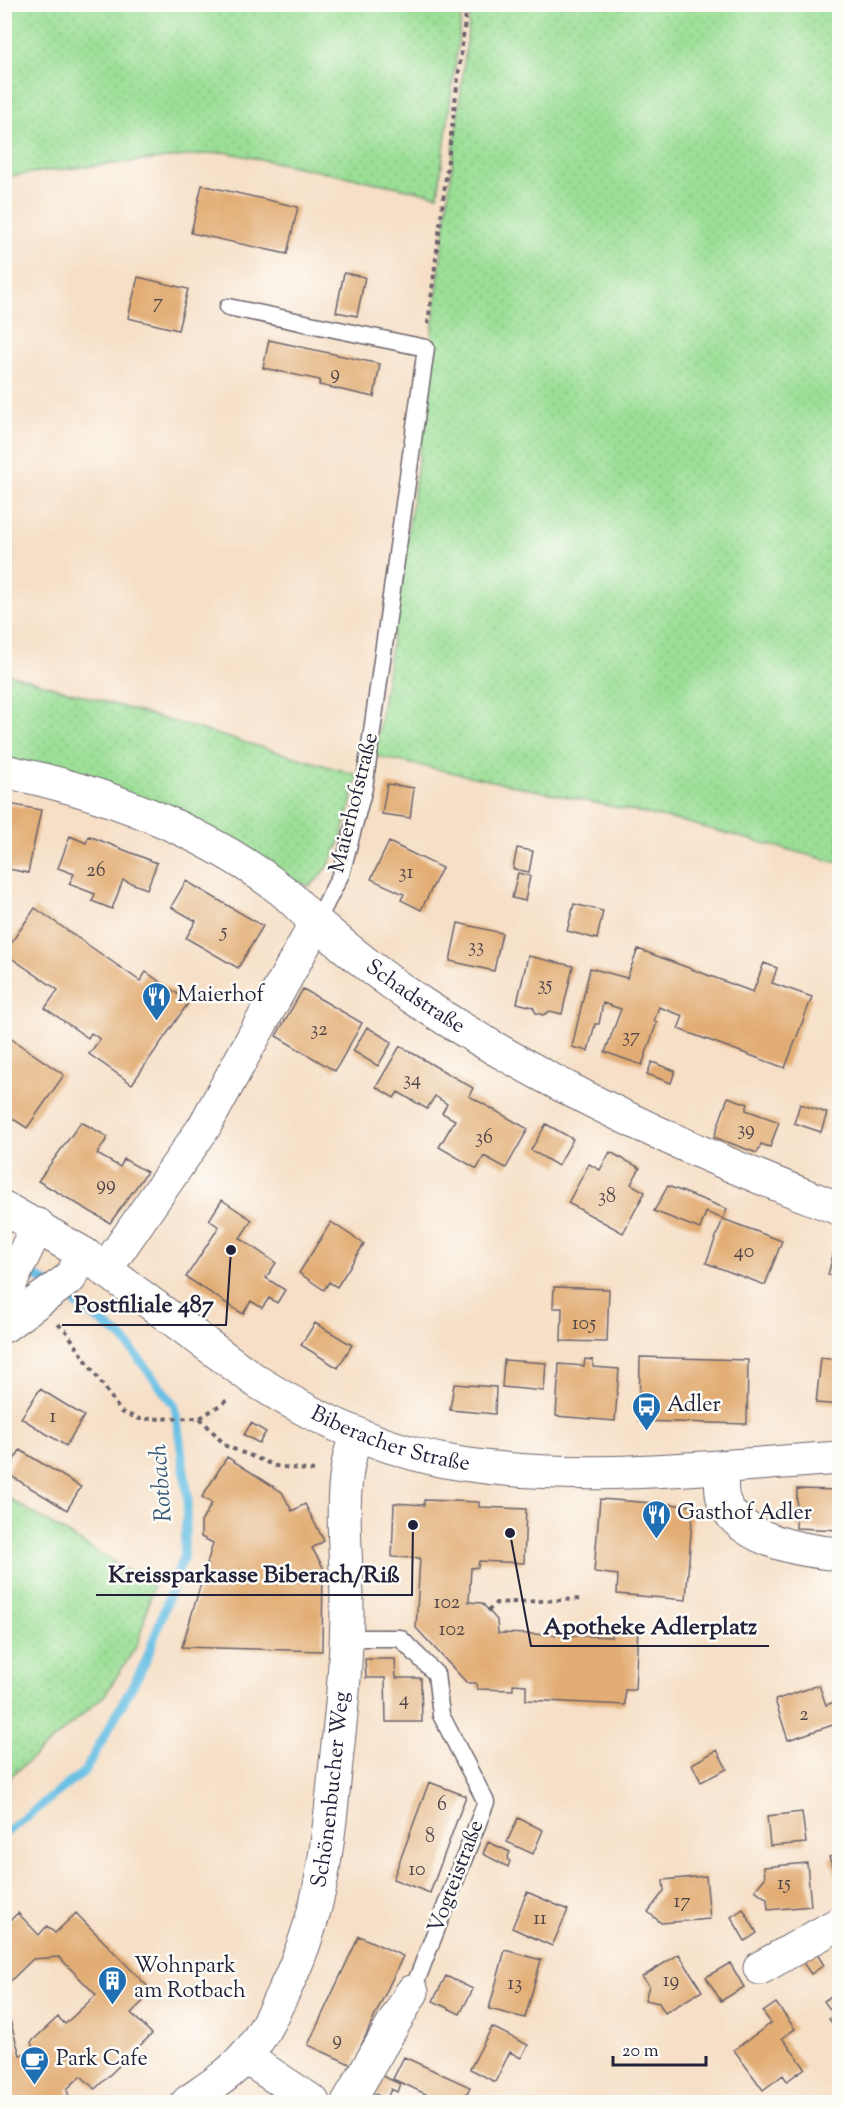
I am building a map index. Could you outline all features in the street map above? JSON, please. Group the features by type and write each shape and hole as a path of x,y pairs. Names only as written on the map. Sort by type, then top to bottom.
{"street":[{"name":"Schadstraße","path":"4,771 43,778 106,799 197,838 242,863 284,892 355,956 423,1005 511,1058 646,1127 840,1209"},
{"name":"Maierhofstraße","path":"4,1326 86,1267 204,1127 316,923"},
{"name":"Biberacher Straße","path":"4,1208 31,1237 86,1267 256,1381 319,1418 404,1450 460,1464 589,1474 840,1458"},
{"path":"8,1288 31,1237"},
{"name":"Schönenbucher Weg","path":"188,2103 225,2076 245,2057 271,2018 294,1973 309,1935 320,1893 331,1827 347,1638 345,1472 357,1434"},
{"path":"721,1467 724,1503 748,1529 810,1551 840,1554"},
{"path":"760,1968 840,1923"},
{"name":"Vogteistraße","path":"348,2103 412,1992"},
{"path":"245,2057 313,2103"}],"lane":[{"path":"228,307 426,348"},
{"name":"Maierhofstraße","path":"316,923 341,874 364,788 426,348"},
{"name":"Vogteistraße","path":"347,1638 400,1638 436,1674 441,1715 486,1802 412,1992"}],"path":[{"path":"426,348 467,4"},
{"path":"39,1302 66,1332 121,1412 140,1419 200,1418 226,1446 276,1466 345,1472"},
{"path":"488,1611 496,1603 582,1599"}],"green space":[{"path":"5,4 463,5 438,195 224,152 5,177"},
{"path":"471,5 839,5 839,863 680,821 375,756 429,387 430,350"},
{"path":"5,673 358,775 347,820 336,851 320,877 309,886 5,761"},
{"path":"5,1496 153,1586 138,1644 104,1696 5,1781"}],"building":[{"path":"202,185 298,207 287,254 191,233"},
{"path":"344,273 365,277 357,316 336,312"},
{"path":"138,277 188,289 178,330 128,318"},
{"path":"269,340 380,364 374,397 319,385 320,380 263,368"},
{"path":"387,784 414,788 410,818 382,814"},
{"path":"4,803 41,810 28,873 4,868"},
{"path":"70,836 86,843 89,836 157,863 147,889 123,880 112,909 92,901 95,894 69,884 74,874 58,868"},
{"path":"389,842 442,868 421,910 401,900 404,894 371,879"},
{"path":"517,848 533,851 529,872 513,869"},
{"path":"518,873 530,876 525,901 512,898"},
{"path":"186,881 263,926 238,968 186,938 196,921 171,907"},
{"path":"574,904 603,911 597,939 567,931"},
{"path":"35,908 140,981 146,972 189,1002 132,1084 89,1054 100,1039 91,1033 88,1038 45,1008 58,990 4,953"},
{"path":"458,923 502,933 494,971 450,961"},
{"path":"638,949 753,992 764,963 777,968 772,983 812,997 785,1068 678,1029 683,1016 659,1007 654,1021 657,1022 642,1065 605,1052 621,1009 603,1003 599,1024 595,1024 588,1051 572,1047 590,968 627,978"},
{"path":"528,956 573,966 562,1014 550,1011 543,1015 536,1013 533,1007 517,1003"},
{"path":"303,989 362,1023 335,1071 276,1036"},
{"path":"367,1027 392,1042 378,1066 353,1051"},
{"path":"4,1034 64,1075 27,1128 4,1113"},
{"path":"400,1046 473,1088 469,1096 528,1129 506,1168 484,1156 477,1169 439,1147 455,1120 442,1113 447,1104 435,1096 427,1109 398,1092 394,1098 376,1087"},
{"path":"652,1062 675,1071 671,1083 647,1074"},
{"path":"728,1097 748,1104 746,1110 779,1122 770,1147 761,1144 757,1153 714,1137"},
{"path":"800,1104 827,1113 821,1132 794,1123"},
{"path":"81,1122 108,1137 97,1154 120,1167 124,1159 147,1172 110,1223 38,1181"},
{"path":"546,1124 573,1139 558,1166 531,1150"},
{"path":"610,1152 640,1168 631,1184 645,1192 623,1233 568,1203 589,1164 600,1170"},
{"path":"668,1186 727,1209 723,1219 706,1212 700,1229 654,1211"},
{"path":"222,1200 252,1220 240,1238 276,1263 266,1278 285,1290 277,1303 269,1298 262,1308 251,1301 243,1314 186,1277 219,1227 209,1220"},
{"path":"723,1219 782,1241 765,1285 706,1263"},
{"path":"331,1222 364,1244 337,1287 329,1282 324,1290 299,1273"},
{"path":"836,1244 840,1245 840,1278 828,1275"},
{"path":"554,1287 609,1289 607,1342 561,1341 562,1308 553,1308"},
{"path":"315,1323 352,1345 338,1368 301,1345"},
{"path":"640,1357 748,1360 747,1424 639,1421"},
{"path":"821,1358 840,1360 840,1405 816,1403"},
{"path":"585,1359 593,1360 593,1367 619,1369 615,1421 556,1416 559,1364 584,1366"},
{"path":"504,1360 546,1363 544,1391 502,1387"},
{"path":"454,1384 496,1387 495,1414 450,1410"},
{"path":"40,1389 84,1416 66,1446 21,1418"},
{"path":"251,1423 266,1432 259,1443 244,1435"},
{"path":"20,1450 81,1487 67,1510 6,1473"},
{"path":"227,1457 282,1492 292,1511 305,1504 324,1541 312,1548 323,1567 322,1651 182,1647 213,1543 201,1537 201,1522 212,1503 202,1497"},
{"path":"797,1489 840,1490 840,1530 796,1528"},
{"name":"Gasthof Adler","path":"600,1499 693,1506 686,1600 617,1594 618,1575 594,1572"},
{"path":"424,1500 479,1502 479,1507 526,1509 524,1563 479,1561 478,1567 471,1568 469,1602 482,1603 497,1620 498,1633 612,1637 612,1627 638,1628 635,1690 625,1690 625,1705 526,1700 526,1685 513,1684 513,1690 477,1689 476,1683 467,1683 416,1628 420,1558 392,1557 394,1503 424,1505"},
{"path":"365,1659 395,1659 396,1678 421,1678 422,1722 386,1722 385,1678 366,1678"},
{"path":"819,1685 826,1705 840,1700 840,1744 833,1725 788,1740 775,1700"},
{"path":"717,1750 727,1769 701,1782 692,1764"},
{"path":"429,1782 466,1796 430,1893 393,1879"},
{"path":"802,1812 806,1843 770,1846 767,1816"},
{"path":"518,1818 543,1830 533,1854 507,1842"},
{"path":"488,1842 510,1852 507,1859 510,1861 508,1867 483,1854"},
{"path":"840,1854 840,1885 839,1885 829,1857"},
{"path":"807,1863 811,1906 768,1910 767,1899 755,1890 765,1878 764,1867"},
{"path":"706,1876 710,1919 661,1923 648,1912 664,1891 663,1880"},
{"path":"527,1892 568,1910 552,1946 512,1928"},
{"path":"743,1909 757,1933 745,1941 731,1917"},
{"name":"Wohnpark am Rotbach","path":"18,1913 39,1935 47,1926 55,1933 76,1913 153,1992 131,2013 152,2034 95,2089 81,2076 67,2089 70,2102 4,2102 4,2000 20,2055 34,2051 31,2042 58,2017 65,2024 96,1995 59,1957 33,1959 4,1987 4,1926"},
{"path":"359,1936 403,1956 352,2065 308,2045"},
{"path":"505,1950 541,1960 525,2018 489,2009"},
{"path":"815,1951 824,1965 811,1974 801,1960"},
{"path":"679,1954 702,1991 665,2013 659,2003 645,2000 649,1986 642,1977"},
{"path":"730,1963 744,1987 721,2001 706,1977"},
{"path":"446,1976 473,1989 460,2014 433,2001"},
{"path":"840,1990 840,2033 829,2019 834,2015 824,2001"},
{"path":"776,2003 795,2029 782,2038 805,2068 787,2081 783,2075 763,2090 734,2050 771,2023 763,2012"},
{"path":"492,2027 528,2045 521,2058 510,2052 495,2082 470,2069"},
{"path":"404,2057 470,2087 463,2102 443,2102 393,2079"},
{"path":"378,2074 400,2084 397,2092 391,2089 387,2099 370,2092"},
{"path":"424,2095 439,2102 420,2102"},
{"path":"716,2096 721,2102 706,2102"}],"waterway":[{"name":"Rotbach","path":"4,1256 50,1285"},
{"name":"Rotbach","path":"4,1834 85,1771 145,1663 183,1558 188,1498 175,1406 122,1337 62,1293"}],"place":[{"name":"Maierhof","path":"156,1022"},
{"name":"Postfiliale 487","path":"231,1250"},
{"name":"Adler","path":"646,1432"},
{"name":"Kreissparkasse Biberach/Riß","path":"413,1525"},
{"name":"Apotheke Adlerplatz","path":"510,1533"},
{"name":"Gasthof Adler","path":"656,1540"},
{"name":"Wohnpark am Rotbach","path":"113,2006"},
{"name":"Park Cafe","path":"35,2086"}]}
